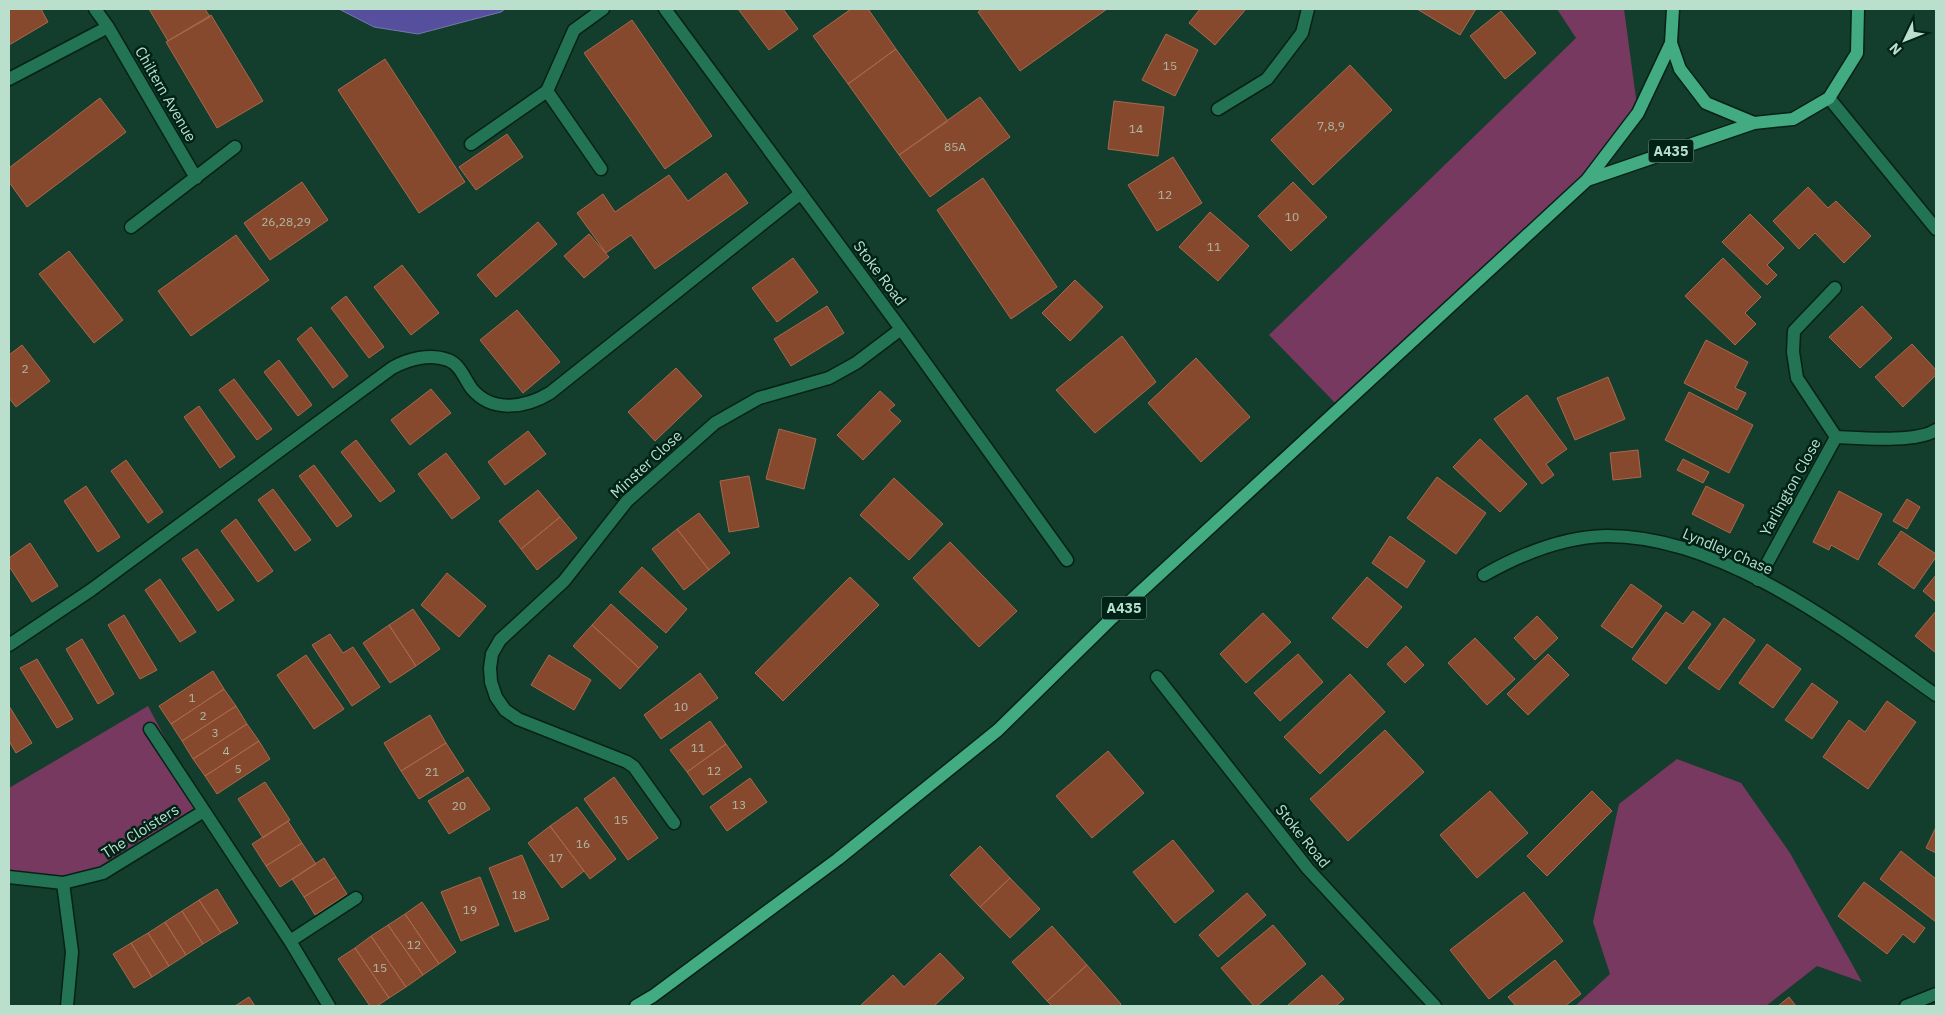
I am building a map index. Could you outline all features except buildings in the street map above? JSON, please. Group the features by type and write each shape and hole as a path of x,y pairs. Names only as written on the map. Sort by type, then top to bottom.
{"main road":[{"path":"1673,9 1671,43 1680,69 1706,103 1754,123 1793,119 1829,98 1857,53 1857,9"},
{"name":"A435","path":"636,1006 653,996 838,860 998,730 1112,618 1588,180 1638,113 1671,43"},
{"name":"A435","path":"1588,180 1754,123"}],"street":[{"name":"Chiltern Avenue","path":"95,9 108,27 196,178"},
{"path":"471,144 547,91 574,30 603,9"},
{"name":"Stoke Road","path":"665,9 901,329 1067,560"},
{"path":"1218,109 1267,79 1302,33 1308,9"},
{"path":"9,79 108,27"},
{"path":"547,91 601,170"},
{"path":"1829,98 1936,229"},
{"path":"130,227 235,147"},
{"path":"9,645 91,590 392,368 416,358 448,360 457,366 473,391 483,398 508,406 520,406 537,402 801,193"},
{"name":"Yarlington Close","path":"1835,288 1794,331 1793,352 1796,378 1836,437"},
{"name":"Minster Close","path":"674,822 634,767 627,762 518,719 505,710 496,697 491,682 492,654 500,640 564,581 627,501 715,422 758,398 829,378 856,363 901,329"},
{"name":"Yarlington Close","path":"1836,437 1877,439 1929,435 1936,430"},
{"name":"Yarlington Close","path":"1758,580 1836,437"},
{"name":"Lyndley Chase","path":"1484,575 1512,559 1541,548 1572,540 1604,536 1636,537 1667,543 1697,552 1758,580 1833,622 1936,695"},
{"name":"Stoke Road","path":"1157,677 1308,869 1435,1006"},
{"name":"The Cloisters","path":"150,729 290,941 329,1006"},
{"name":"The Cloisters","path":"9,877 62,883 104,872 204,811"},
{"path":"62,883 72,952 67,1006"},
{"path":"290,941 356,898"},
{"path":"1906,1006 1936,994"}],"shaded area":[{"path":"339,9 505,9 501,12 418,34 374,27"},
{"path":"1557,9 1624,9 1638,113 1587,180 1340,408 1269,335 1576,38"},
{"path":"148,706 204,811 103,873 63,883 9,877 9,788"},
{"path":"1677,759 1741,783 1790,853 1862,982 1817,966 1766,1006 1575,1006 1610,974 1593,922 1619,804"}]}
